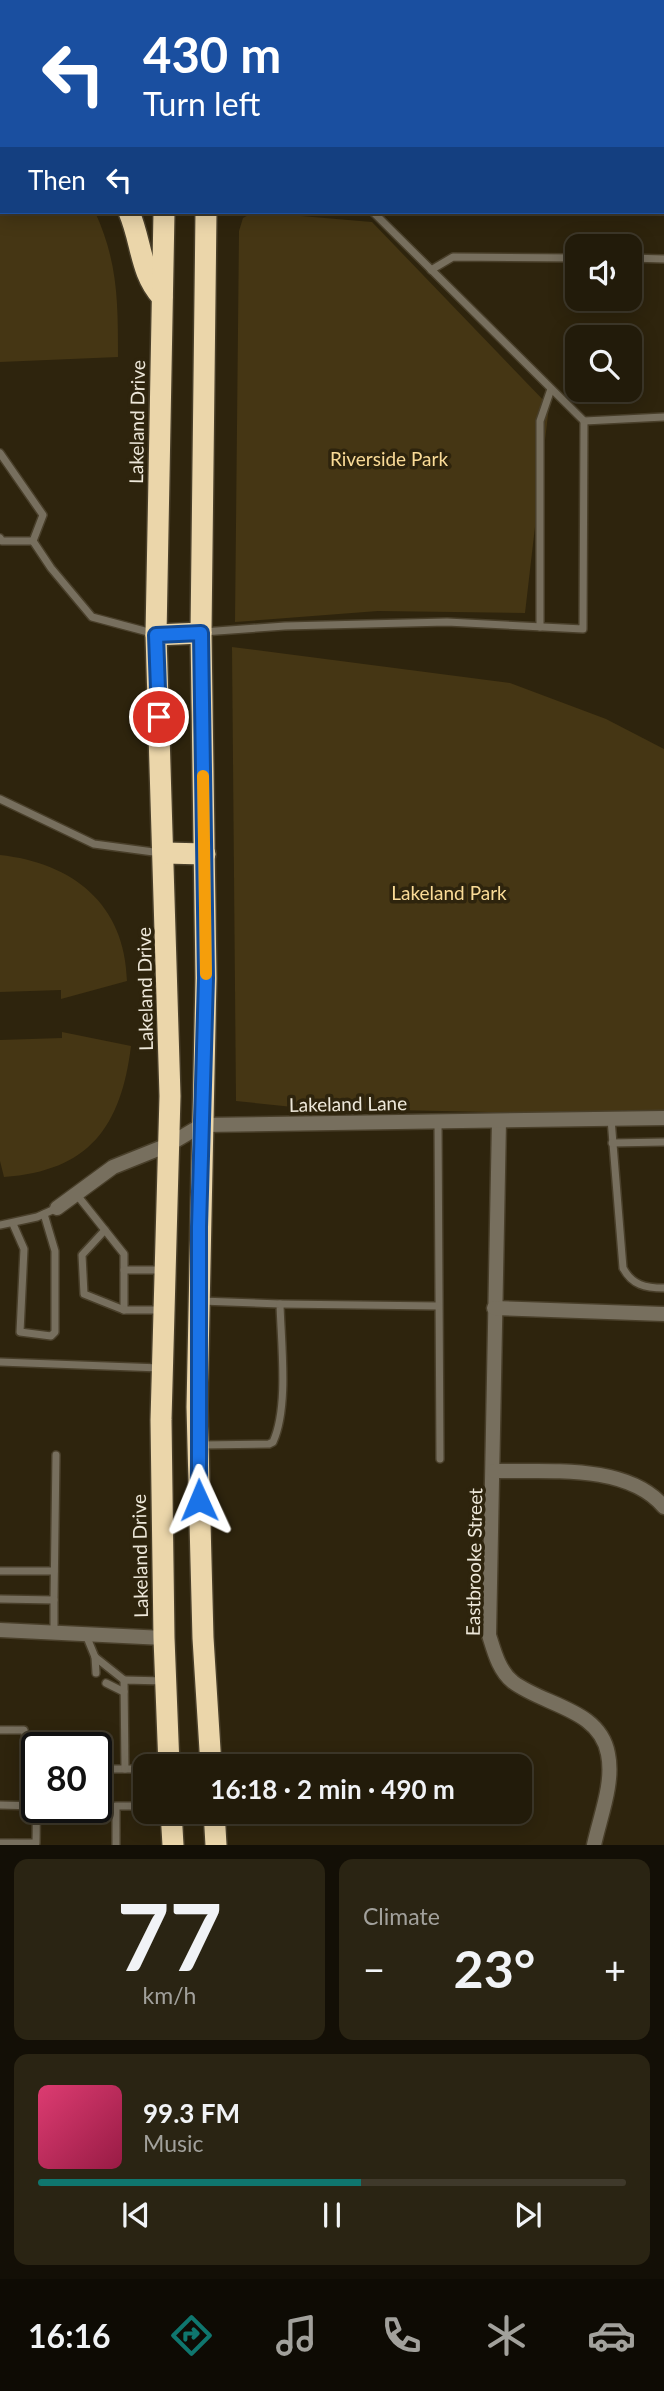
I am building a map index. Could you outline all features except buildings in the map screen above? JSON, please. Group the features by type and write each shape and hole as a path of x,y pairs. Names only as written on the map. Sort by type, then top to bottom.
{"highway":[{"path":"130,214 139,235 148,282 162,297"},
{"name":"Lakeland Drive","path":"163,214 156,635 165,853 168,1145 162,1368 163,1638 168,1754"},
{"path":"206,214 201,633 205,854 198,1444 203,1638 210,1754"},
{"path":"156,635 201,633"},
{"path":"165,853 205,854"},
{"path":"163,1638 203,1638"},
{"path":"172,1824 173,1845"},
{"path":"215,1824 216,1845"}],"street":[{"name":"Lakeland Lane","path":"50,1211 77,1195 113,1167 168,1145 202,1125 664,1118"},
{"name":"Eastbrooke Street","path":"499,1121 489,1635 497,1661 512,1681 593,1723 604,1739 609,1756 609,1776 594,1845"},
{"path":"494,1308 664,1314"},
{"name":"Eastbrooke Street","path":"494,1471 607,1474 656,1498 664,1507"},
{"path":"0,1630 163,1638"}],"lane":[{"path":"201,633 366,623 447,622 583,629 583,421 375,214"},
{"path":"431,270 453,257 565,258"},
{"path":"642,258 664,258"},
{"path":"540,627 540,421 551,389"},
{"path":"583,421 664,417"},
{"path":"0,453 43,515 33,541"},
{"path":"0,538 2,541 33,541"},
{"path":"33,541 51,568 92,617 156,635"},
{"path":"0,799 94,844 165,853"},
{"path":"611,1118 622,1268 628,1278 644,1288 664,1288"},
{"path":"438,1122 440,1459"},
{"path":"612,1143 664,1142"},
{"path":"77,1195 124,1254 124,1310"},
{"path":"0,1225 13,1224 50,1211 55,1251 55,1332 51,1336 20,1332 24,1249 13,1224"},
{"path":"105,1230 82,1255 85,1294 124,1310 163,1310"},
{"path":"124,1270 164,1270"},
{"path":"198,1301 438,1306"},
{"path":"198,1444 273,1442 281,1398 280,1304"},
{"path":"0,1362 162,1368"},
{"path":"54,1632 56,1455"},
{"path":"0,1571 54,1570"},
{"path":"0,1599 54,1600"},
{"path":"85,1634 95,1657 96,1673"},
{"path":"95,1657 124,1680 165,1681"},
{"path":"124,1680 125,1769"},
{"path":"106,1684 124,1692"},
{"path":"0,1730 25,1732"},
{"path":"112,1769 133,1769"},
{"path":"0,1805 21,1806"},
{"path":"116,1845 116,1806 133,1807"},
{"path":"0,1843 36,1843 37,1823"}],"green space":[{"path":"0,214 96,214 108,248 115,283 118,357 0,362"},
{"name":"Riverside Park","path":"250,214 278,214 372,222 549,406 525,613 378,611 235,622 239,231 243,218"},
{"name":"Lakeland Park","path":"232,647 510,683 606,719 664,749 664,1116 303,1108 236,1101"},
{"path":"0,855 50,867 72,878 90,892 105,909 117,930 124,954 127,981 61,999 61,990 0,992"},
{"path":"62,1032 131,1046 119,1100 96,1140 79,1154 58,1165 33,1173 4,1177 0,1161 0,1040 62,1038"}],"slow traffic":[{"path":"203,776 206,974"}],"route":[{"path":"159,717 156,635 201,633 206,978 199,1227 199,1500"}]}
